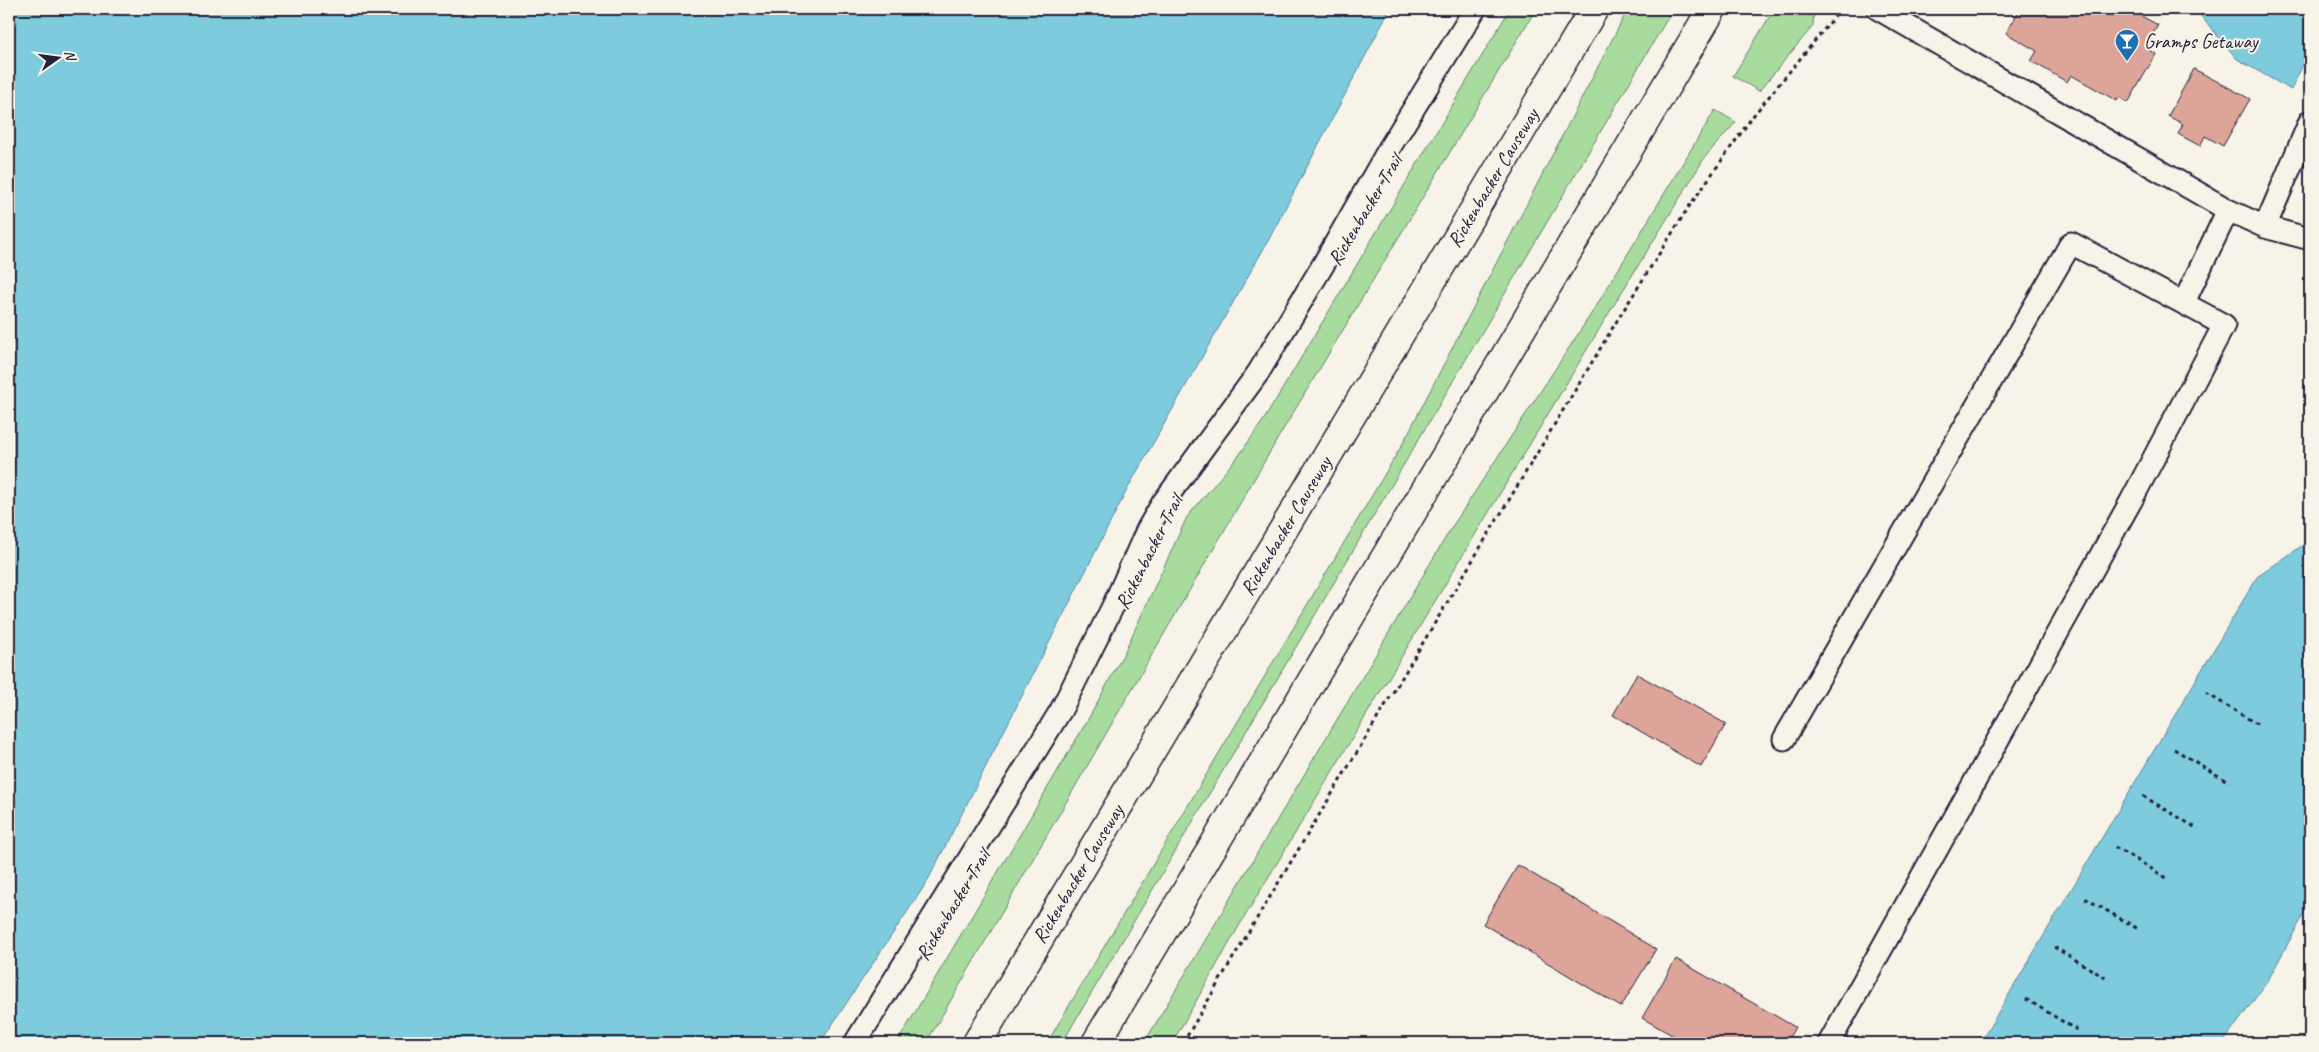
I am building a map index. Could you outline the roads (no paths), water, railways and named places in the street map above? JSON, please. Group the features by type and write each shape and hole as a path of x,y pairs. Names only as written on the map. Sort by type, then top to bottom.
{"main road":[{"name":"Rickenbacker Causeway","path":"977,1043 1594,9"},
{"path":"1096,1043 1712,9"}],"lane":[{"path":"855,1043 1062,710 1114,604 1147,530 1162,504 1258,373 1323,265 1390,147 1475,9"},
{"path":"1878,9 2228,210 2266,227 2310,238"},
{"path":"2266,227 2310,121"},
{"path":"2184,302 2228,210"},
{"path":"1784,738 2071,243 2224,324 2131,501 1829,1043"}],"water":[{"path":"9,9 1390,9 1268,241 1130,484 927,882 820,1043 9,1043"},
{"path":"2195,9 2310,9 2310,50 2291,90 2237,59"},
{"path":"2310,540 2310,903 2267,982 2223,1043 1980,1043 2257,577"}],"place":[{"name":"Gramps Getaway","path":"2127,62"}]}
